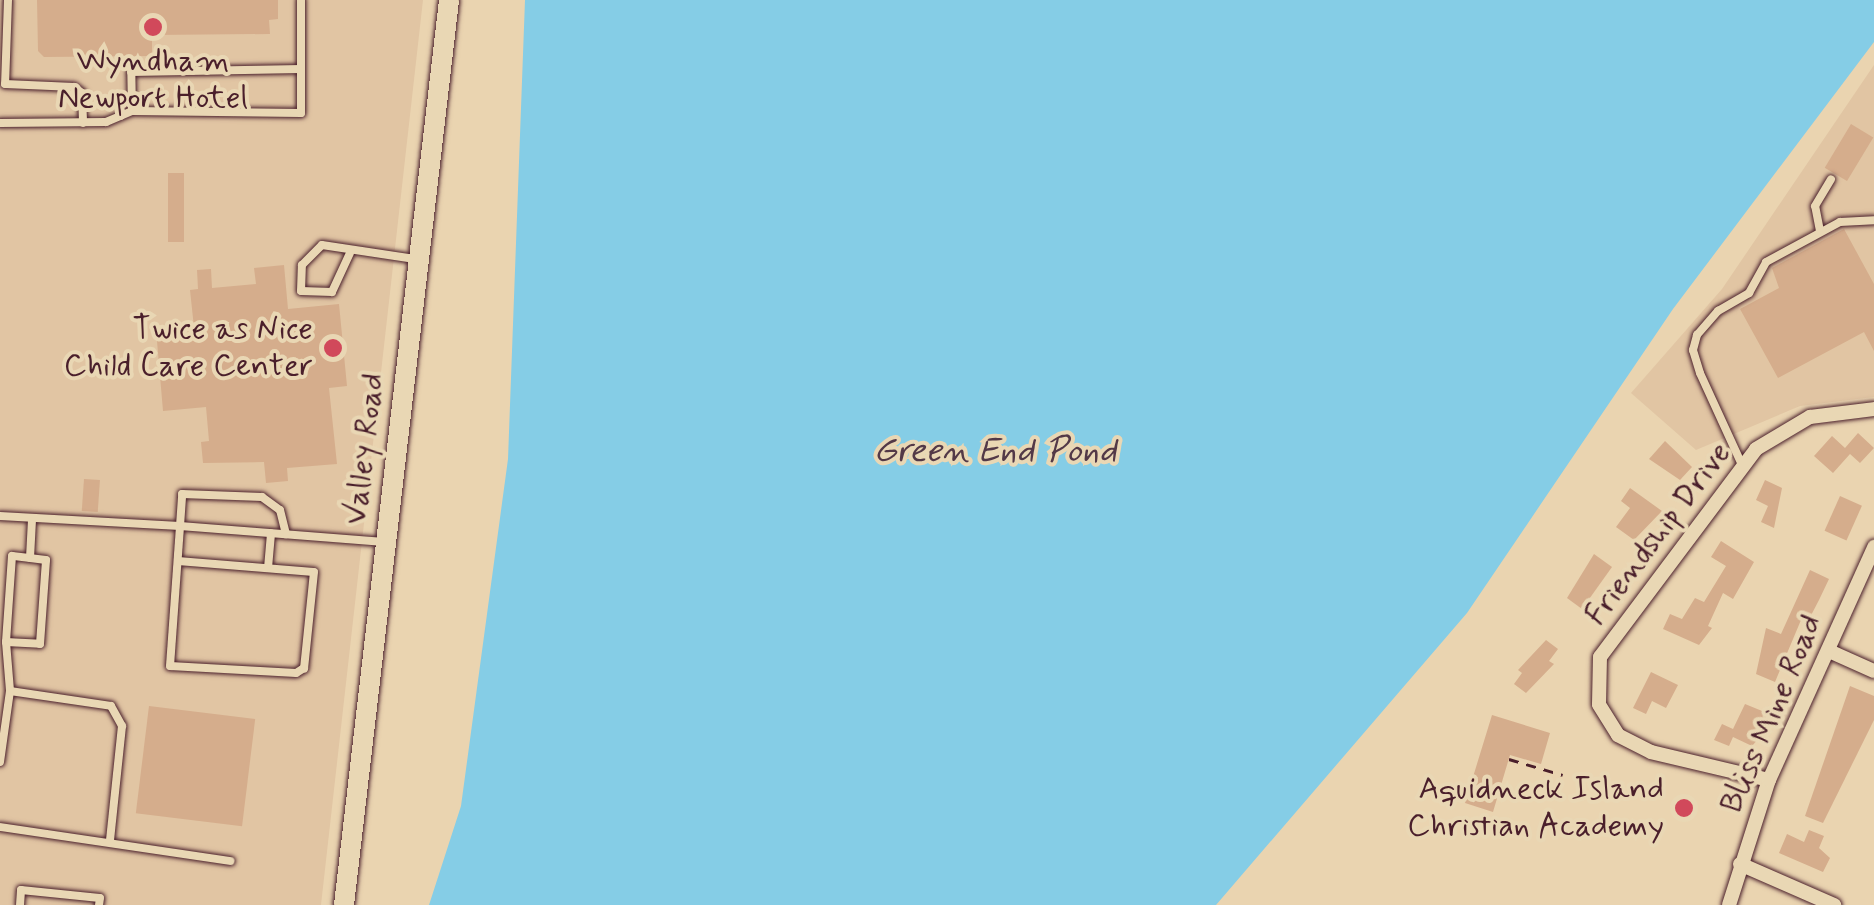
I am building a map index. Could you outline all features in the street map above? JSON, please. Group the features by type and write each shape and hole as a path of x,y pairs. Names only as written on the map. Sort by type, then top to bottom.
{"main road":[{"name":"Valley Road","path":"344,905 449,0"}],"street":[{"name":"Friendship Drive","path":"1769,780 1639,748 1612,727 1596,690 1600,658 1610,640 1770,436 1810,417 1874,409"},
{"name":"Bliss Mine Road","path":"1729,905 1769,780 1874,548"},
{"path":"1829,651 1874,671"},
{"path":"1740,864 1834,905"}],"lane":[{"path":"8,0 5,84 74,88 82,94 82,123"},
{"path":"0,124 82,123 132,111 301,113 301,0"},
{"path":"132,111 131,72 301,69"},
{"path":"1820,231 1813,214 1831,179"},
{"path":"1743,467 1700,373 1692,350 1697,335 1718,311 1749,293 1766,262 1840,222 1874,220"},
{"path":"350,253 332,292 301,292 302,266 312,250 336,246 350,253 420,259"},
{"path":"178,561 314,572 304,668 260,671 170,666 182,494 262,497 280,510 286,534"},
{"path":"0,516 384,542"},
{"path":"30,558 32,519"},
{"path":"268,568 271,533"},
{"path":"0,762 10,691 6,642 12,556 46,560 40,644 6,642"},
{"path":"10,691 111,706 122,726 110,841"},
{"path":"0,827 231,860"},
{"path":"20,905 22,890 100,898 99,905"}],"path":[{"path":"1509,759 1563,775"}],"shaded area":[{"path":"0,0 423,0 321,905 0,905"},
{"path":"1874,65 1874,397 1800,406 1696,450 1631,393 1722,289"}],"water":[{"name":"Green End Pond","path":"525,0 1874,0 1874,42 1673,309 1467,613 1216,905 429,905 461,806 508,459"}],"building":[{"name":"Wyndham Newport Hotel","path":"37,0 278,0 278,19 269,20 270,34 152,35 152,56 44,57 38,51"},
{"path":"1851,124 1873,137 1847,181 1825,168"},
{"path":"168,173 184,173 184,242 168,242"},
{"path":"1844,229 1874,284 1874,351 1864,332 1778,378 1740,309 1779,288 1772,268"},
{"path":"284,265 288,309 339,304 347,386 329,388 337,464 287,468 288,481 266,483 264,462 203,463 201,442 209,441 206,407 163,411 157,341 195,337 190,290 198,289 197,270 211,269 212,288 256,284 254,268"},
{"path":"1858,433 1874,448 1860,463 1850,454 1833,473 1814,456 1832,436 1845,448"},
{"path":"1665,441 1692,467 1680,480 1649,459"},
{"path":"84,479 100,480 98,512 82,511"},
{"path":"1765,480 1782,488 1774,528 1761,522 1768,506 1756,500"},
{"path":"1630,488 1662,511 1634,540 1616,527 1630,508 1621,501"},
{"path":"1840,496 1862,506 1846,540 1825,531"},
{"path":"1721,541 1754,562 1733,599 1723,593 1708,626 1712,628 1699,645 1663,629 1670,614 1682,619 1695,598 1704,602 1726,566 1711,557"},
{"path":"1594,554 1612,567 1582,609 1567,598"},
{"path":"1810,570 1829,579 1807,623 1801,620 1775,682 1756,674 1766,628 1781,634"},
{"path":"1546,640 1558,649 1549,661 1554,664 1526,693 1514,684 1522,673 1518,670"},
{"path":"1651,672 1678,685 1666,708 1652,701 1646,714 1633,708"},
{"path":"1850,686 1874,696 1874,720 1823,823 1805,816"},
{"path":"1745,704 1767,713 1759,738 1752,746 1733,737 1729,746 1714,740 1722,724 1733,729"},
{"path":"149,706 255,719 242,826 136,813"},
{"path":"1492,715 1550,733 1541,764 1510,755 1493,812 1465,803"},
{"path":"1809,830 1824,836 1819,848 1830,858 1823,872 1779,853 1787,834 1804,842"}],"place":[{"name":"Wyndham Newport Hotel","path":"153,27"},
{"name":"Twice as Nice Child Care Center","path":"333,348"},
{"name":"Aquidneck Island Christian Academy","path":"1684,808"}]}
